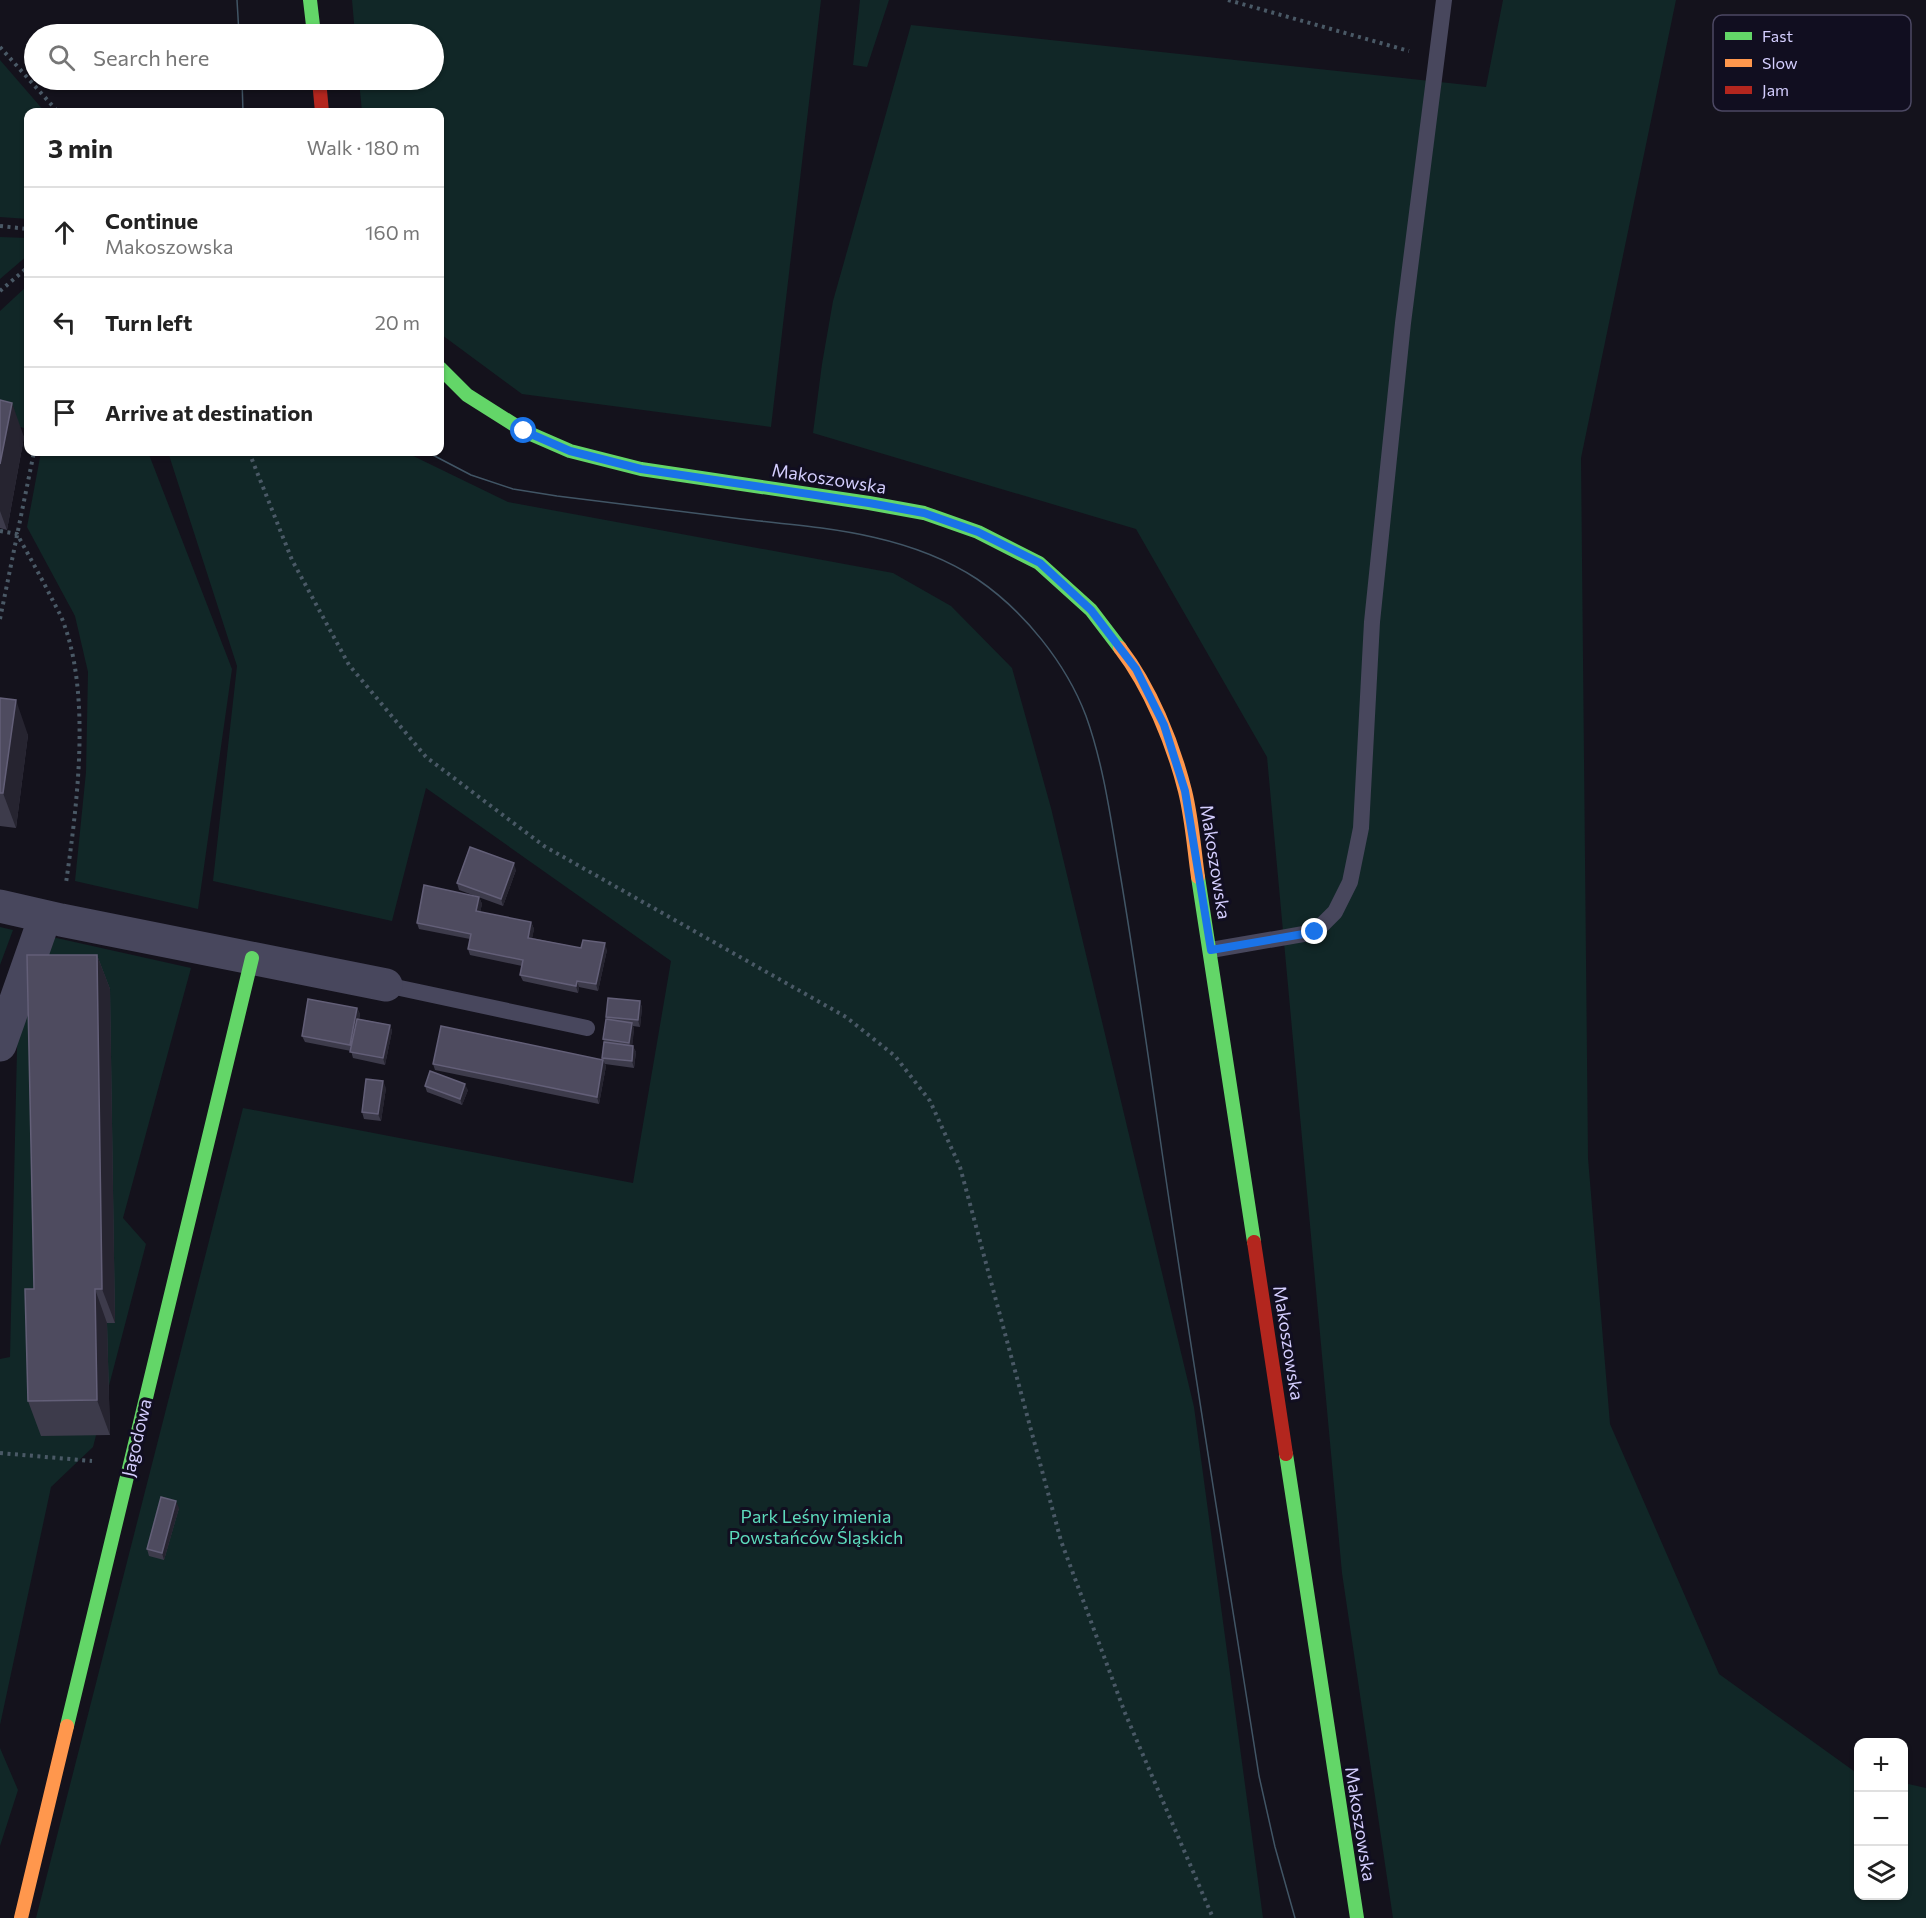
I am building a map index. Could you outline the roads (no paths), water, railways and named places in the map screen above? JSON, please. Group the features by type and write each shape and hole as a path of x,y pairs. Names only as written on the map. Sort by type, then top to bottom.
{"main road":[{"path":"310,0 313,24"},
{"path":"320,90 322,108"},
{"name":"Makoszowska","path":"444,372 467,395 524,431 570,451 641,469 924,513 978,532 1040,563 1091,610 1136,669 1164,725 1185,791 1357,1918"},
{"name":"Jagodowa","path":"21,1918 252,958"}],"street":[{"path":"0,906 386,985"},
{"path":"0,1045 53,918"}],"lane":[{"path":"1211,950 1315,932 1335,912 1350,882 1361,828 1372,622 1403,323 1445,0"},
{"path":"386,985 587,1028"}],"tram line":[{"path":"237,0 238,24"},
{"path":"242,90 243,108"},
{"path":"435,456 471,475 513,489 833,530 864,535 922,551 977,579 1011,606 1042,640 1067,677 1078,696 1092,735 1110,814 1259,1776 1275,1847 1295,1918"}],"park label":[{"name":"Park Leśny imienia Powstańców Śląskich","path":"816,1528"}]}
